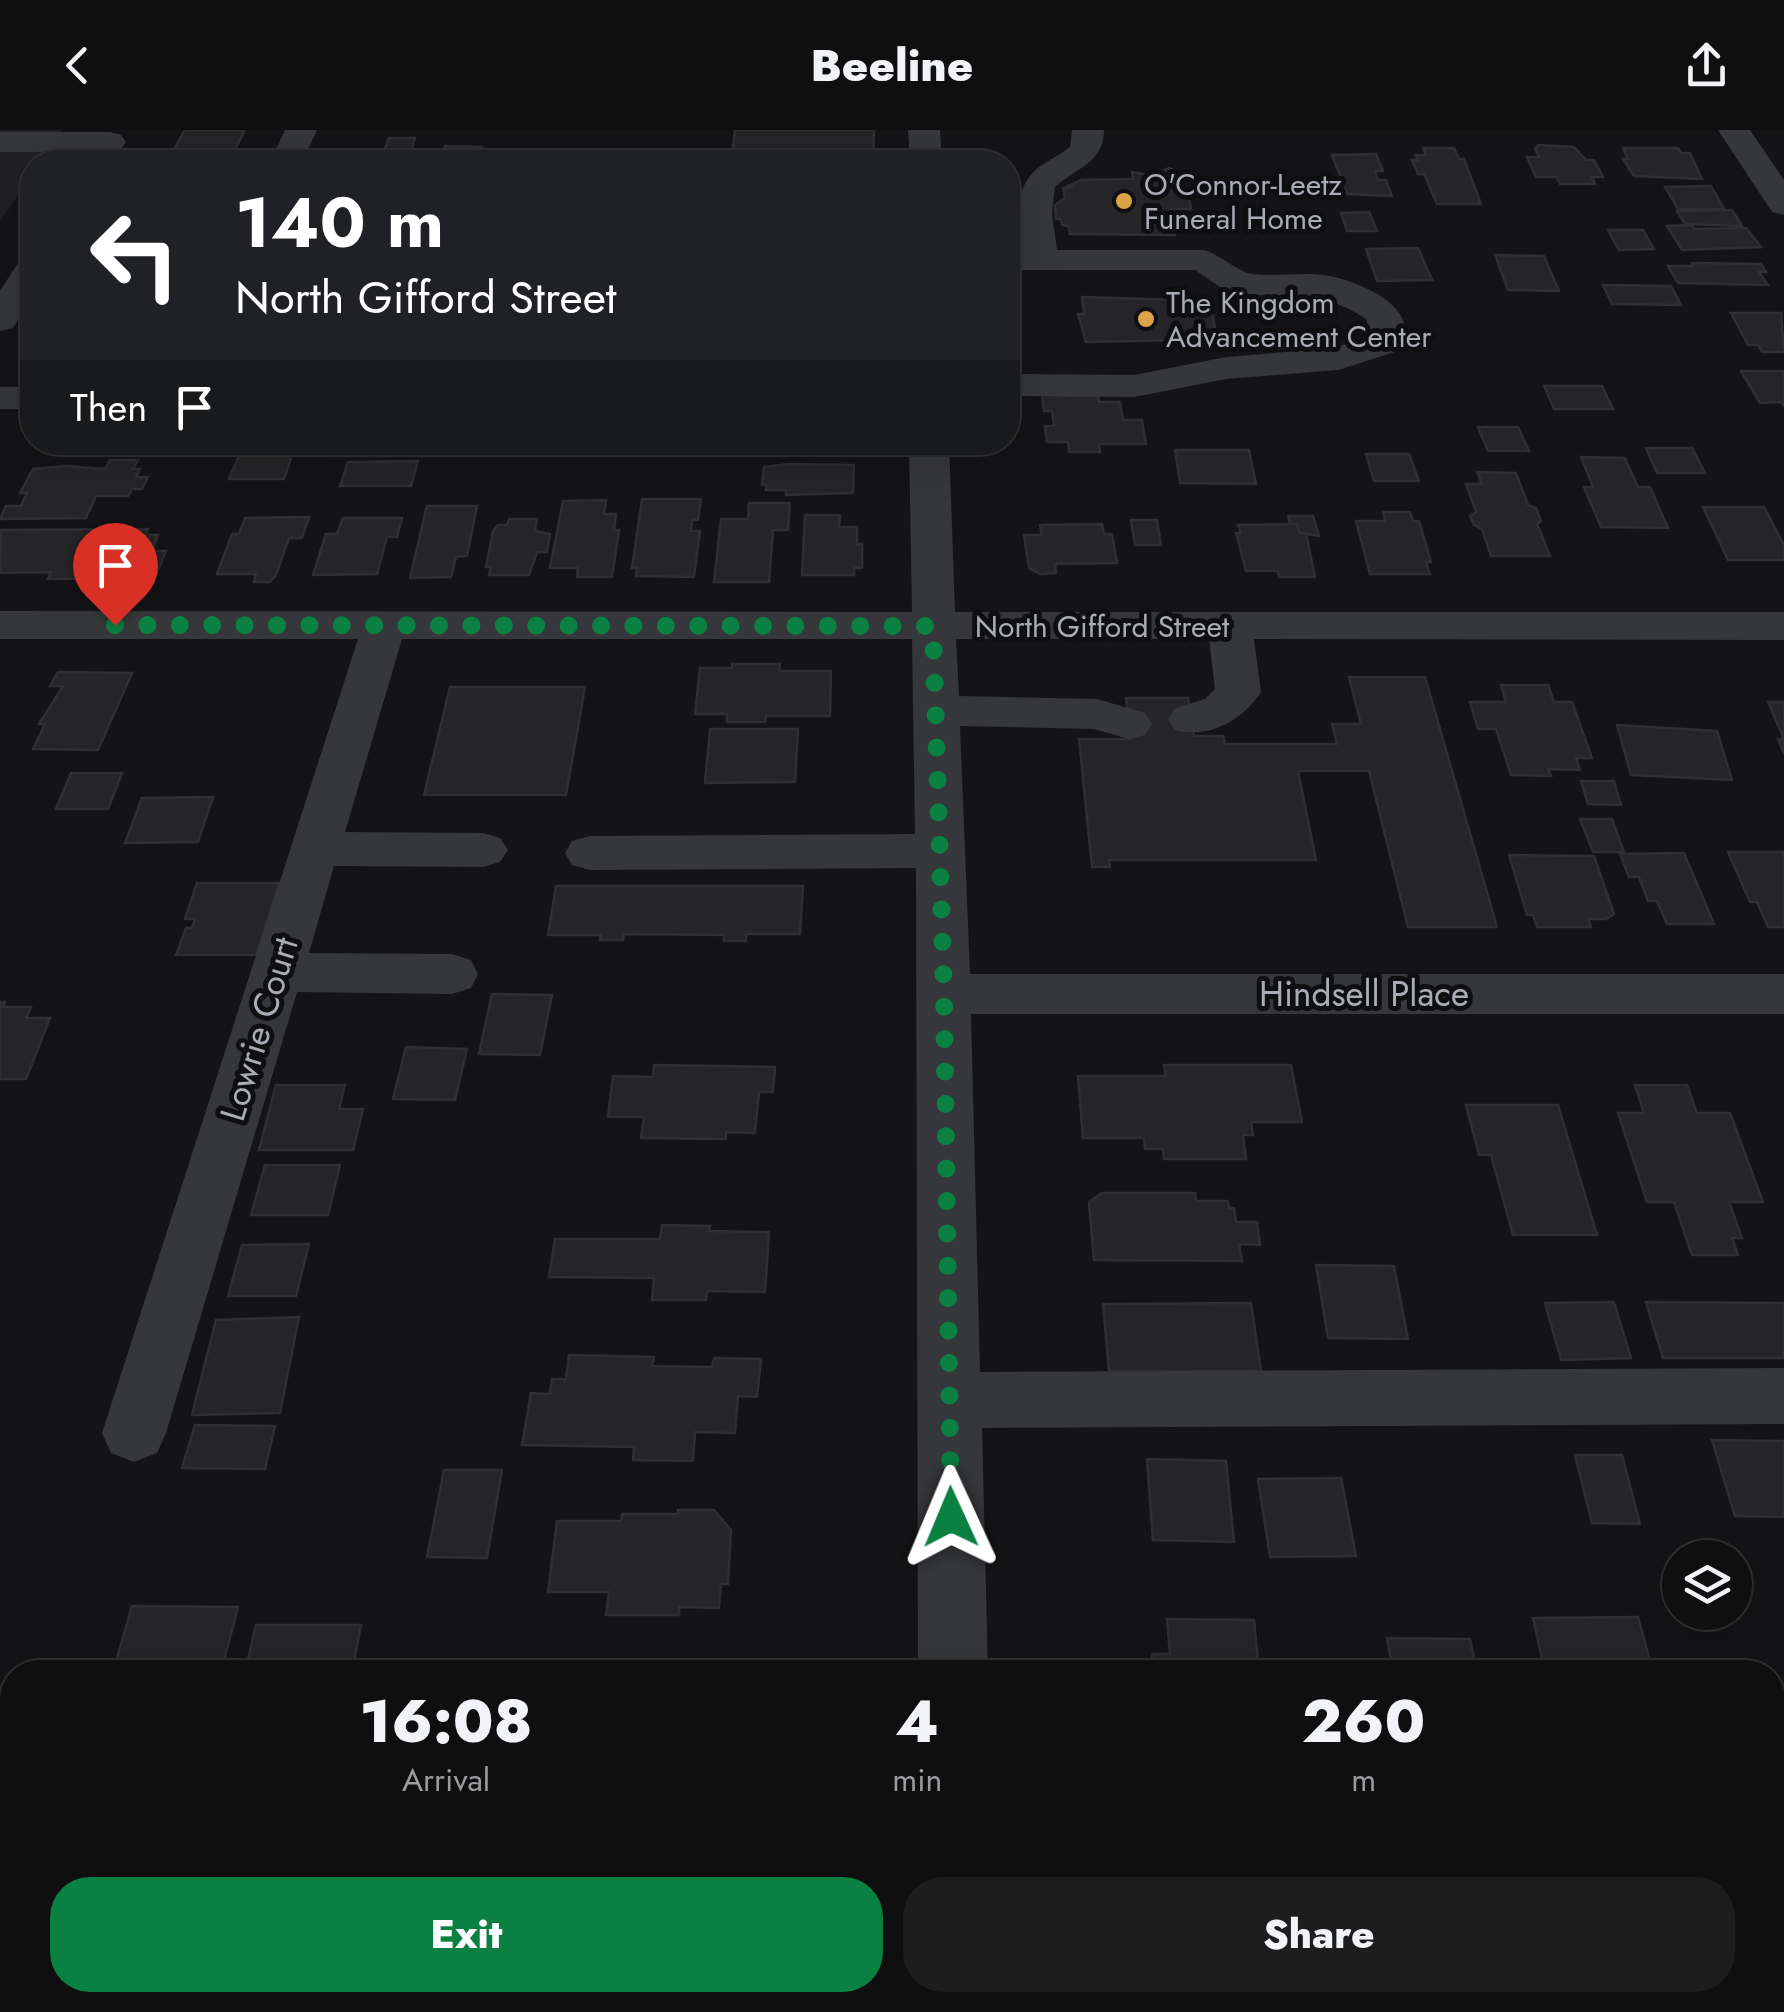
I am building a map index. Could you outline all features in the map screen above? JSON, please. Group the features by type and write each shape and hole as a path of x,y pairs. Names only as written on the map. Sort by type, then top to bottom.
{"street":[{"path":"1020,386 1134,386 1226,368 1315,362 1376,349 1385,343 1382,314 1341,290 1318,285 1240,284 1203,260 1024,260 1037,191 1042,181 1084,154 1090,140 1088,130"},
{"path":"1734,130 1784,205"},
{"path":"0,142 108,145"},
{"path":"0,320 20,287"},
{"path":"930,455 944,994 954,1660"},
{"name":"North Gifford Street","path":"0,624 1784,626"},
{"name":"Lowrie Court","path":"134,1433 384,625"},
{"path":"1192,719 1221,710 1238,692 1230,626"},
{"path":"937,711 1097,714 1130,724"},
{"path":"315,849 483,850"},
{"path":"590,853 940,851"},
{"path":"277,972 452,974"},
{"name":"Hindsell Place","path":"944,994 1784,994"},
{"path":"949,1400 1159,1402 1564,1393 1784,1396"}],"shaded area":[{"path":"0,130 63,130 49,150 20,150 20,192 0,222"}],"building":[{"path":"185,130 245,130 235,150 174,150"},
{"path":"735,130 874,130 873,150 732,150"},
{"path":"389,138 415,138 411,150 384,150"},
{"path":"1538,145 1574,147 1586,160 1594,160 1603,177 1592,177 1595,184 1560,184 1557,177 1536,177 1527,157 1539,157 1535,149"},
{"path":"445,146 482,147 481,150 444,150"},
{"path":"1423,148 1454,148 1459,159 1464,159 1481,204 1437,204 1424,174 1418,174 1412,160 1418,160 1415,155 1426,155"},
{"path":"1623,148 1678,148 1681,153 1690,153 1702,179 1634,176 1623,159 1628,159"},
{"path":"1376,154 1383,171 1375,171 1378,180 1386,180 1392,196 1347,194 1332,155"},
{"name":"O'Connor-Leetz Funeral Home","path":"1169,168 1186,176 1172,183 1174,193 1188,193 1191,209 1171,210 1175,235 1070,234 1069,226 1056,219 1055,205 1065,198 1063,188 1073,188 1068,186 1081,180 1133,179 1132,172 1154,176"},
{"path":"1711,186 1724,209 1678,209 1665,187"},
{"path":"1732,210 1742,226 1685,224 1677,211"},
{"path":"1369,212 1377,231 1347,231 1341,213"},
{"path":"1692,225 1694,229 1746,228 1761,247 1682,250 1667,226"},
{"path":"1608,230 1643,230 1654,249 1619,250"},
{"path":"1418,248 1432,280 1377,281 1366,249"},
{"path":"1495,255 1544,256 1559,291 1508,290"},
{"path":"1692,263 1761,264 1766,272 1759,272 1768,285 1678,283 1668,266 1693,266"},
{"path":"1603,285 1671,286 1681,305 1612,304"},
{"name":"The Kingdom Advancement Center","path":"1082,297 1181,300 1183,308 1211,308 1216,333 1186,333 1187,340 1086,342 1078,314 1084,314"},
{"path":"1731,313 1781,313 1784,352 1762,352 1758,345 1748,345"},
{"path":"1741,371 1784,371 1784,406 1781,402 1760,403"},
{"path":"1544,386 1602,386 1613,409 1554,409"},
{"path":"1042,394 1098,394 1099,402 1120,402 1123,420 1142,420 1146,444 1099,444 1100,452 1069,452 1068,442 1047,442 1045,426 1054,426 1052,411 1044,411"},
{"path":"1478,427 1518,427 1529,451 1488,451"},
{"path":"1646,448 1692,448 1705,473 1657,473"},
{"path":"1175,450 1249,450 1256,484 1180,483"},
{"path":"1366,454 1409,454 1419,481 1374,481"},
{"path":"292,455 284,479 229,479 239,456"},
{"path":"329,455 422,455 422,456"},
{"path":"1581,457 1625,458 1638,487 1650,487 1668,528 1601,527 1584,487 1593,487"},
{"path":"110,460 138,460 133,469 140,469 136,477 148,477 142,489 132,489 128,496 96,496 86,518 0,519 6,506 21,506 27,493 20,493 33,469 105,469"},
{"path":"418,461 411,486 340,486 348,462"},
{"path":"854,465 853,493 786,495 786,490 766,490 767,485 762,485 764,467"},
{"path":"1477,472 1516,473 1528,505 1536,508 1541,521 1537,524 1550,556 1491,556 1482,529 1474,525 1470,516 1476,512 1466,484 1482,484"},
{"path":"642,499 701,499 698,520 692,520 691,531 700,531 694,577 636,576 637,568 632,568"},
{"path":"606,500 604,514 616,514 614,530 619,530 612,577 577,577 578,568 550,568 563,501"},
{"path":"749,503 790,503 788,530 773,530 769,582 714,582 721,519 748,519"},
{"path":"427,506 477,506 467,556 456,557 451,577 410,578"},
{"path":"1703,507 1764,507 1784,545 1784,560 1728,560"},
{"path":"1383,512 1410,512 1413,521 1419,521 1431,562 1426,562 1430,574 1370,574 1356,521 1385,521"},
{"path":"805,515 840,515 839,527 857,527 862,568 854,568 854,575 802,575"},
{"path":"1288,516 1313,516 1319,536 1299,533 1297,524 1290,524"},
{"path":"309,517 302,538 289,538 270,582 254,582 256,574 217,574 232,534 239,534 245,518"},
{"path":"343,518 402,518 397,537 387,537 377,574 313,575 326,534 337,534"},
{"path":"509,519 537,519 535,531 550,534 547,552 537,552 529,575 489,575 491,567 486,567 493,531 498,525 507,525"},
{"path":"1131,520 1157,520 1161,545 1135,545"},
{"path":"1102,524 1104,534 1112,534 1117,563 1055,564 1056,573 1040,574 1029,568 1024,535 1042,535 1040,525"},
{"path":"1297,524 1299,533 1306,533 1315,577 1279,577 1278,571 1246,571 1236,533 1241,533 1238,525"},
{"path":"148,529 145,535 158,535 152,551 166,551 155,578 48,579 51,572 0,573 1,530"},
{"path":"732,664 780,664 779,671 831,671 830,716 766,716 765,722 727,722 727,714 695,714 700,668 732,668"},
{"path":"58,672 132,673 98,750 33,749 45,724 39,724 63,686 50,686"},
{"path":"1349,677 1425,677 1497,927 1408,927 1369,771 1298,771 1316,860 1109,860 1110,867 1092,867 1079,739 1131,739 1126,698 1188,698 1194,736 1223,736 1225,744 1337,744 1332,724 1361,724"},
{"path":"1501,685 1548,685 1554,702 1572,702 1592,758 1576,758 1580,770 1548,769 1551,776 1511,775 1496,729 1478,729 1470,702 1506,702"},
{"path":"450,687 585,687 566,795 424,795"},
{"path":"1768,702 1784,702 1784,739"},
{"path":"1617,725 1717,731 1732,780 1631,775"},
{"path":"710,729 798,729 795,782 705,783"},
{"path":"71,773 122,773 108,809 56,809"},
{"path":"1581,781 1614,781 1621,805 1588,804"},
{"path":"213,797 198,842 125,843 142,798"},
{"path":"1580,819 1612,819 1624,852 1593,852"},
{"path":"1728,852 1784,852 1784,927 1768,927 1757,902 1750,902"},
{"path":"1684,853 1714,924 1667,924 1657,901 1648,901 1639,877 1629,877 1620,854"},
{"path":"1509,855 1594,856 1614,914 1606,919 1588,919 1591,927 1537,927 1533,915 1527,915"},
{"path":"197,883 279,883 256,955 176,955 186,928 192,928 195,919 185,919"},
{"path":"556,886 803,886 800,934 746,934 746,941 724,941 724,935 624,934 623,940 600,940 601,935 548,935"},
{"path":"492,994 552,995 540,1055 479,1054"},
{"path":"0,1002 5,1002 3,1007 31,1007 26,1018 50,1018 26,1079 0,1079"},
{"path":"406,1047 467,1049 455,1100 393,1099"},
{"path":"654,1065 775,1067 773,1092 759,1092 755,1133 726,1132 726,1139 641,1138 644,1117 608,1117 613,1076 653,1077"},
{"path":"1164,1065 1291,1065 1302,1122 1251,1122 1253,1135 1243,1135 1246,1159 1164,1159 1163,1149 1145,1149 1144,1138 1083,1138 1078,1076 1166,1076"},
{"path":"276,1085 345,1085 339,1109 363,1109 353,1150 259,1150"},
{"path":"1635,1085 1687,1085 1697,1113 1730,1113 1763,1202 1729,1202 1742,1238 1732,1238 1738,1255 1692,1255 1674,1202 1647,1202 1618,1113 1644,1113"},
{"path":"1466,1105 1558,1105 1597,1235 1513,1235 1491,1155 1479,1155"},
{"path":"265,1165 340,1165 328,1215 251,1215"},
{"path":"1102,1193 1195,1193 1196,1201 1228,1201 1229,1208 1234,1208 1236,1222 1257,1222 1260,1245 1239,1244 1242,1261 1094,1260 1089,1202"},
{"path":"662,1225 769,1232 765,1292 707,1291 706,1300 652,1300 654,1278 549,1277 555,1239 660,1239"},
{"path":"309,1244 296,1296 228,1296 242,1245"},
{"path":"1316,1265 1394,1266 1408,1339 1328,1338"},
{"path":"1614,1302 1631,1358 1561,1360 1545,1303"},
{"path":"1646,1302 1784,1303 1784,1358 1663,1358"},
{"path":"1251,1303 1261,1371 1109,1371 1103,1304"},
{"path":"299,1317 280,1413 192,1415 216,1320"},
{"path":"569,1355 654,1357 652,1366 712,1367 714,1358 761,1359 757,1397 738,1396 735,1433 695,1432 693,1461 633,1460 634,1447 522,1445 531,1393 550,1394 552,1379 566,1379"},
{"path":"195,1425 275,1426 265,1469 182,1468"},
{"path":"1712,1440 1784,1441 1784,1517 1735,1516"},
{"path":"1575,1455 1622,1455 1640,1524 1592,1523"},
{"path":"1147,1459 1226,1461 1234,1542 1153,1540"},
{"path":"444,1470 502,1470 487,1558 427,1557"},
{"path":"1341,1478 1356,1556 1270,1557 1258,1479"},
{"path":"678,1510 714,1510 731,1530 728,1584 721,1584 719,1608 679,1607 679,1615 606,1615 609,1592 548,1592 557,1521 621,1521 622,1514 678,1514"},
{"path":"132,1606 238,1607 224,1660 116,1660"},
{"path":"1638,1617 1650,1660 1542,1660 1533,1618"},
{"path":"1167,1619 1254,1620 1258,1660 1152,1660 1152,1654 1170,1654"},
{"path":"256,1625 361,1625 354,1660 248,1660"},
{"path":"1387,1638 1470,1639 1474,1660 1391,1660"}],"place":[{"name":"O'Connor-Leetz Funeral Home","path":"1124,201"},
{"name":"The Kingdom Advancement Center","path":"1146,319"}],"route":[{"path":"115,625 933,626 944,994 951,1517"}]}
